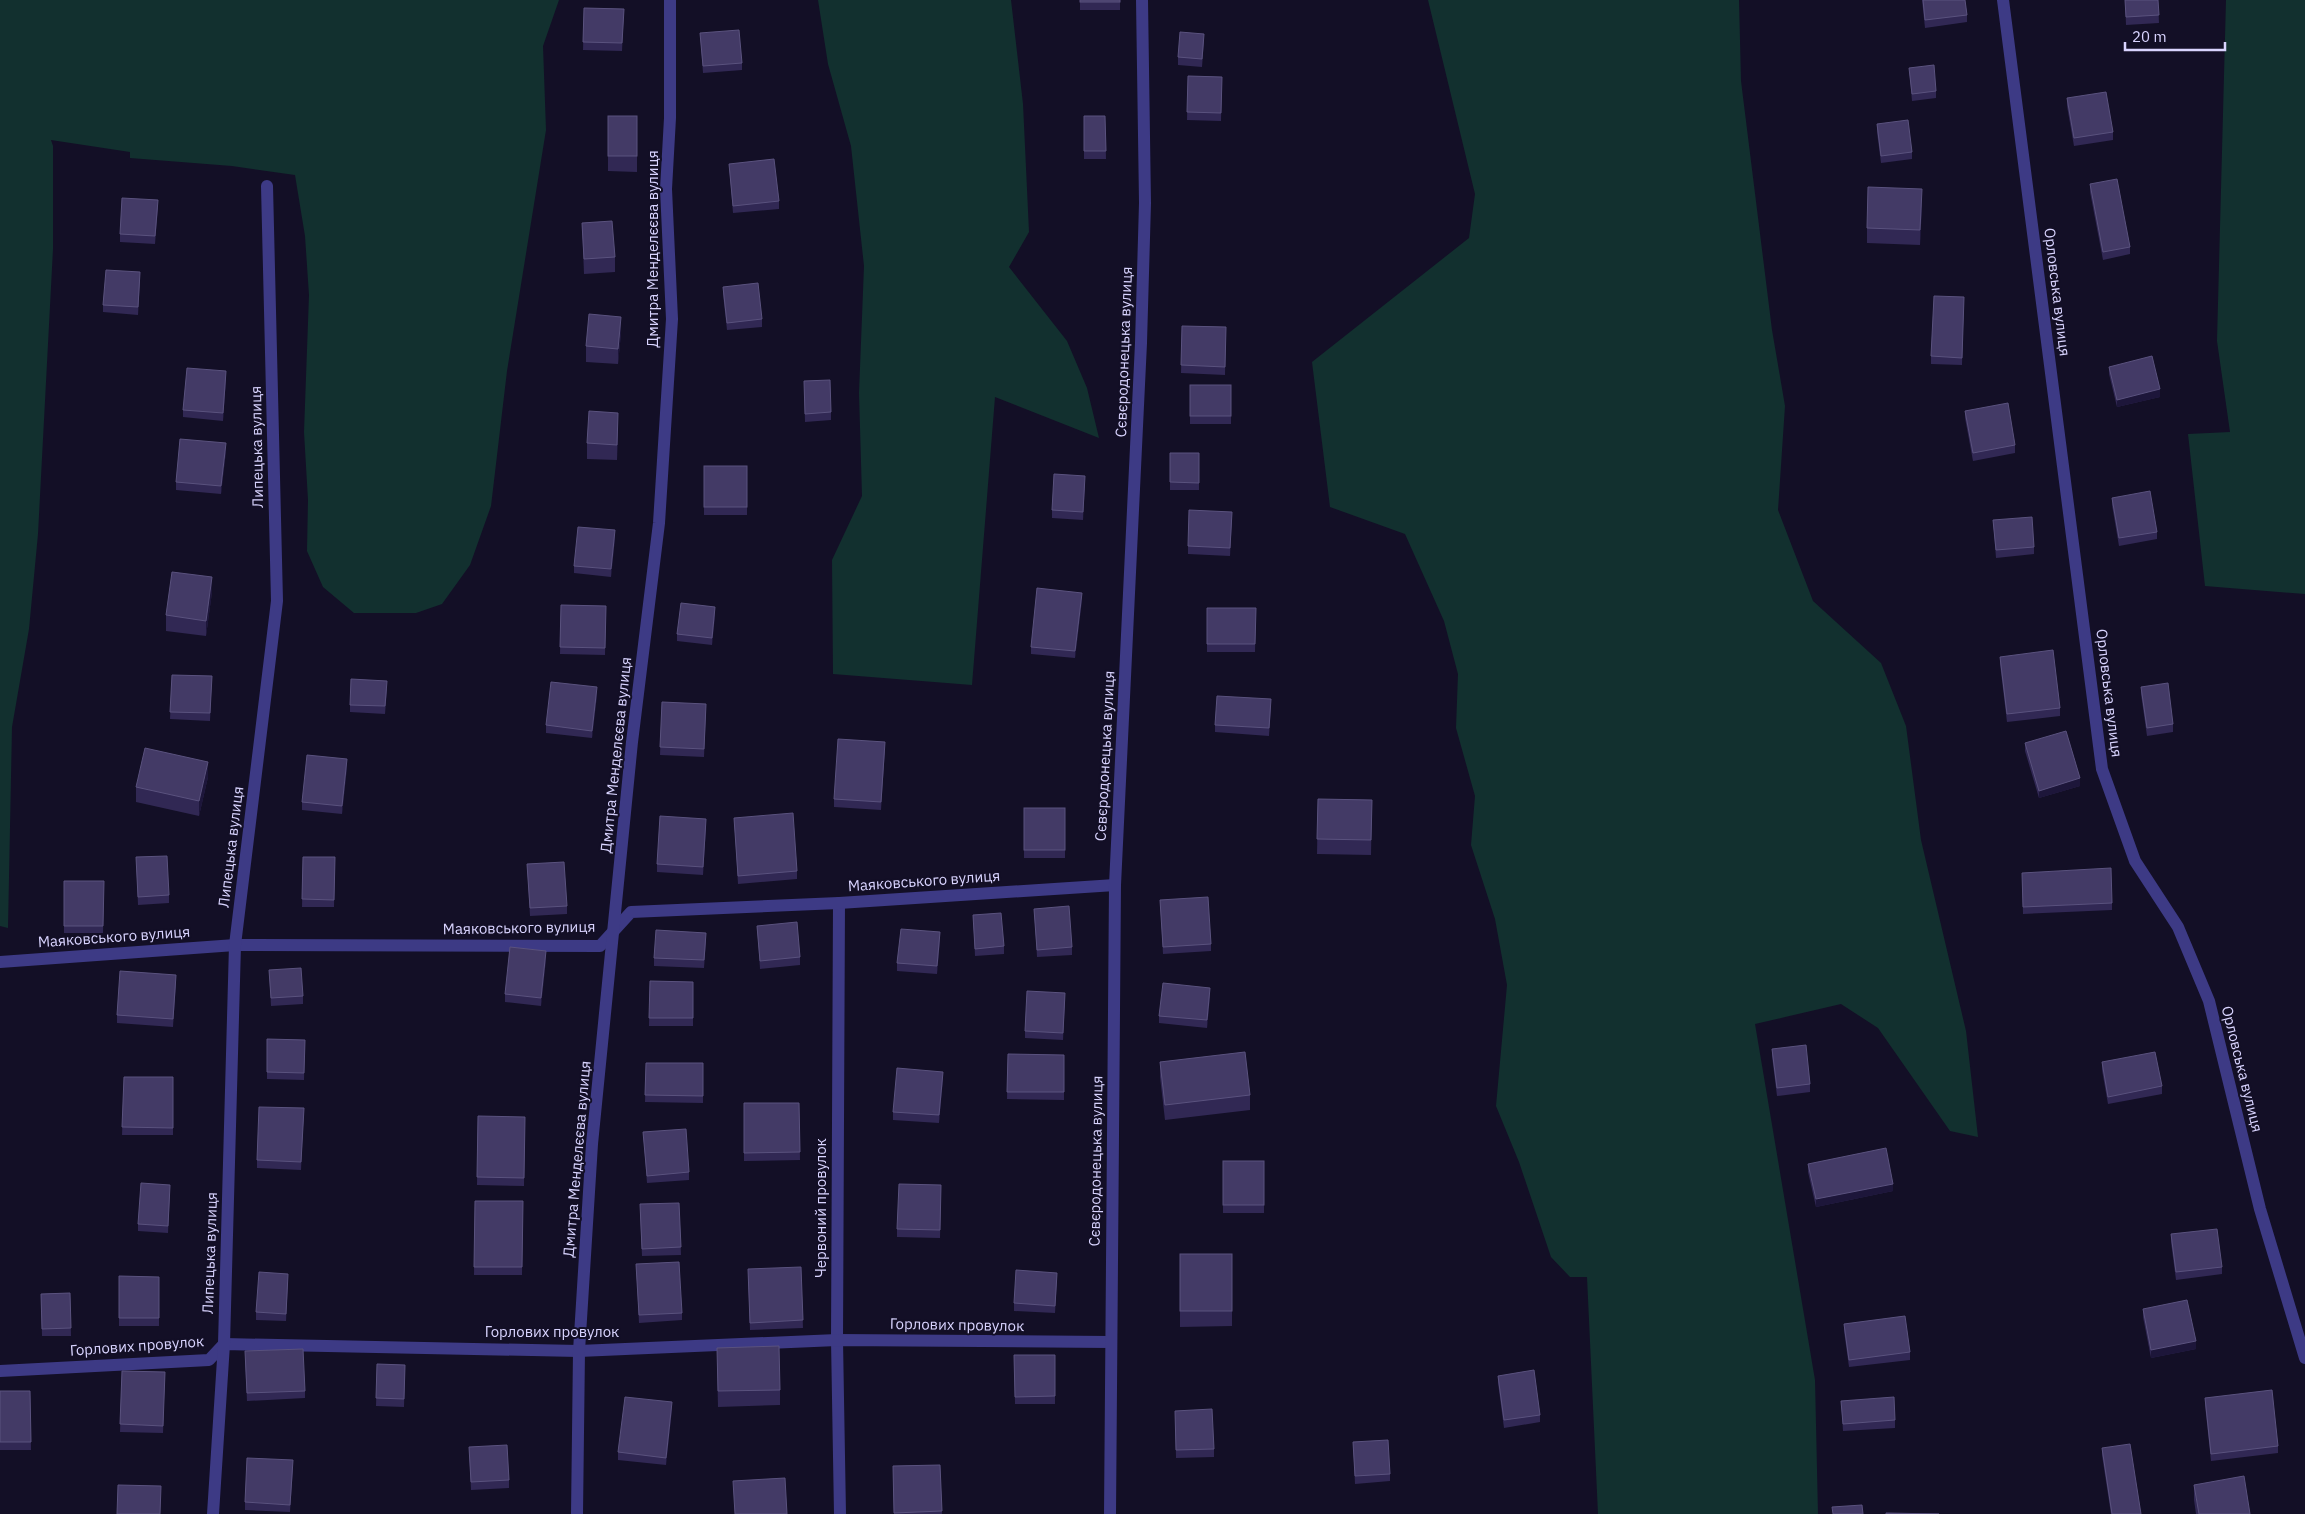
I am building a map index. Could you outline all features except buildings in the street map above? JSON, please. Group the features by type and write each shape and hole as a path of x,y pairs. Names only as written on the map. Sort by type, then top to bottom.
{"street":[{"name":"Дмитра Менделєєва вулиця","path":"577,1514 579,1351 592,1144 632,742 659,523 672,319 666,188 670,118 670,0"},
{"name":"Сєвєродонецька вулиця","path":"1110,1514 1115,885 1142,303 1145,204 1142,0"},
{"name":"Орловська вулиця","path":"2003,0 2102,769 2134,861 2178,927 2209,1001 2260,1209 2305,1358"},
{"name":"Липецька вулиця","path":"213,1514 224,1344 235,945 277,601 267,186"},
{"name":"Маяковського вулиця","path":"0,962 235,945 600,946 630,912 839,903 1115,885"},
{"name":"Червоний провулок","path":"839,903 837,1340 840,1514"},
{"name":"Горлових провулок","path":"0,1371 209,1360 224,1344 579,1351 837,1340 1111,1342"}],"green space":[{"path":"0,0 559,0 543,46 546,130 507,371 491,506 470,565 442,604 416,613 354,613 323,587 307,551 308,500 304,432 309,295 305,236 295,175 232,166 130,158 130,152 51,140 53,146 53,249 38,534 29,629 12,727 8,928 0,926"},
{"path":"818,0 1011,0 1023,104 1029,232 1009,267 1067,341 1087,388 1099,438 995,397 972,685 833,674 832,560 862,496 859,393 864,266 851,146 828,64"},
{"path":"1428,0 1739,0 1741,81 1772,330 1785,406 1778,510 1813,601 1881,663 1906,726 1921,840 1966,1031 1978,1137 1950,1131 1878,1028 1841,1004 1755,1024 1815,1380 1818,1514 1598,1514 1587,1277 1570,1277 1551,1257 1519,1162 1496,1106 1507,985 1495,919 1471,845 1475,796 1456,728 1458,674 1444,621 1405,534 1330,507 1312,362 1469,238 1475,194"},
{"path":"2226,0 2305,0 2305,594 2205,586 2188,434 2230,432 2217,341"}]}
